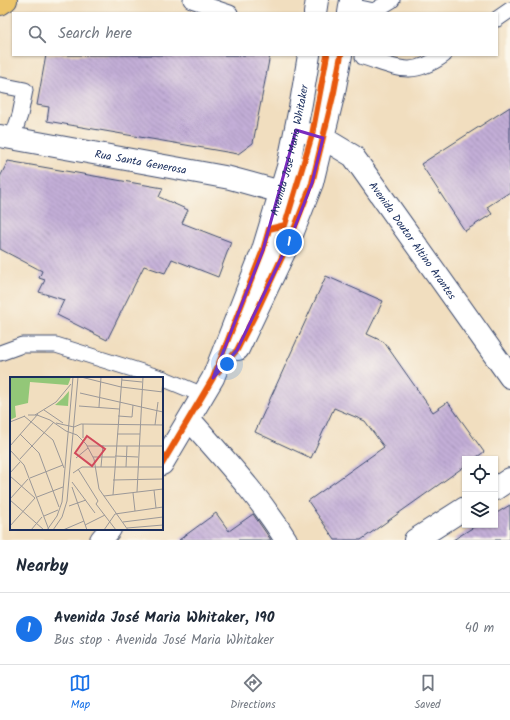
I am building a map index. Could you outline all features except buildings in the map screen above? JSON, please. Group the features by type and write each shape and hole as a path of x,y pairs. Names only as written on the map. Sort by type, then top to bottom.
{"highway":[{"path":"0,4 6,0"}],"street":[{"path":"315,12 317,0"},
{"name":"Avenida José Maria Whitaker","path":"163,462 190,420 208,387 263,250 281,192 296,130 309,56"},
{"name":"Avenida José Maria Whitaker","path":"208,387 237,350 279,263 312,183 341,56"},
{"name":"Avenida Doutor Altino Arantes","path":"296,130 323,138 353,156 510,377"},
{"name":"Rua Santa Generosa","path":"6,137 230,178 281,192"},
{"path":"190,420 228,462 271,516 286,540"},
{"path":"498,487 510,479"},
{"path":"415,540 462,510"},
{"path":"101,540 109,530"}],"lane":[{"path":"191,0 227,12"},
{"path":"350,6 374,11 392,0"},
{"path":"498,18 510,10"},
{"path":"363,57 398,68 410,70 422,68 442,56"},
{"path":"0,85 25,90 20,115 6,137"},
{"path":"0,353 22,345 56,345 159,377"},
{"path":"163,378 208,387"}],"highlighted area":[{"path":"296,130 323,138 312,183 289,242 237,350 213,378 263,250"}],"cycle path":[{"path":"163,462 213,378 263,250 269,229 285,225 312,135 327,56"},
{"path":"218,372 237,350 256,313 289,242 312,183 334,92 341,56"}],"place":[{"name":"Avenida José Maria Whitaker, 190","path":"289,242"}]}
